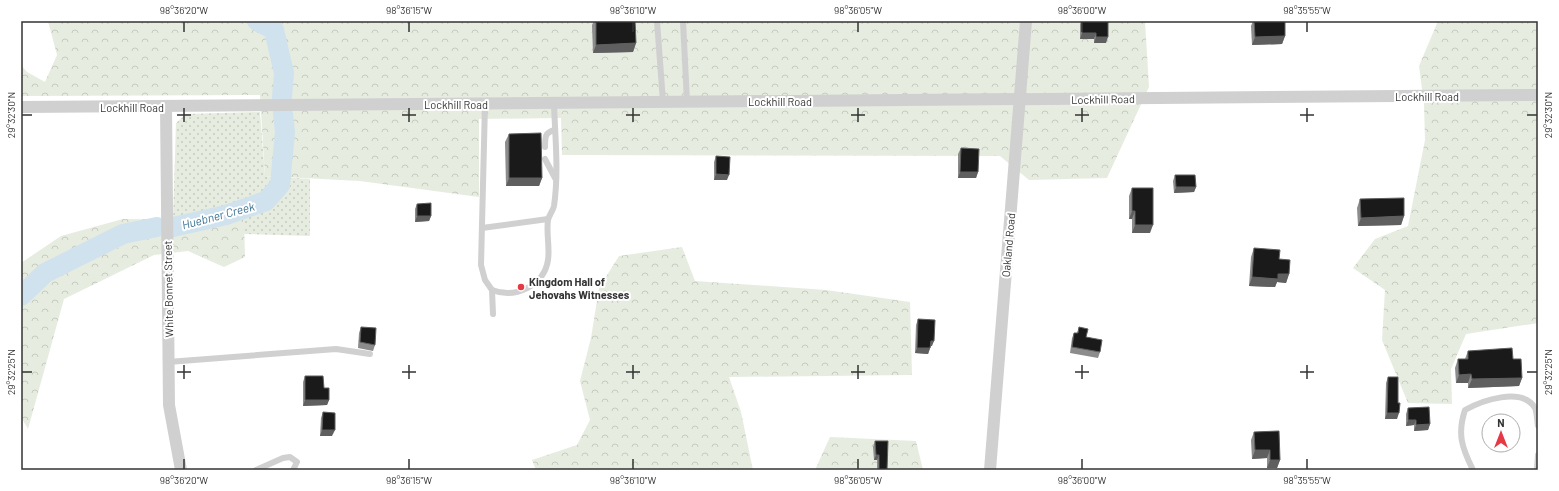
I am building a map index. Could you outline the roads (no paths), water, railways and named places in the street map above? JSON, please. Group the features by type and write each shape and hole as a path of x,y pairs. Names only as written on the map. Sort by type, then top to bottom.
{"street":[{"name":"Oakland Road","path":"990,470 1026,21"},
{"name":"Lockhill Road","path":"21,107 1538,95"},
{"name":"White Bonnet Street","path":"166,106 169,405 181,470"}],"lane":[{"path":"657,21 663,102"},
{"path":"683,21 687,102"},
{"path":"492,290 512,293 530,288 540,277 548,260 548,219 554,208 557,157 554,103"},
{"path":"485,104 481,265 485,280 492,290 493,314"},
{"path":"545,147 545,137 549,131 555,130"},
{"path":"545,159 555,178"},
{"path":"482,228 548,219"},
{"path":"168,362 336,349 370,354"},
{"path":"1473,470 1461,439 1460,424 1465,410 1480,402 1502,397 1523,398 1535,408 1538,426"},
{"path":"1537,470 1538,455"},
{"path":"256,470 283,458 290,457 297,462 293,470"}],"waterway":[{"name":"Huebner Creek","path":"257,21 274,30 284,73 282,97"},
{"name":"Huebner Creek","path":"173,227 226,215 266,201 280,185 285,132 283,114"},
{"name":"Huebner Creek","path":"21,296 45,273 123,234 157,227"}],"place":[{"name":"Kingdom Hall of Jehovahs Witnesses","path":"521,287"}]}
